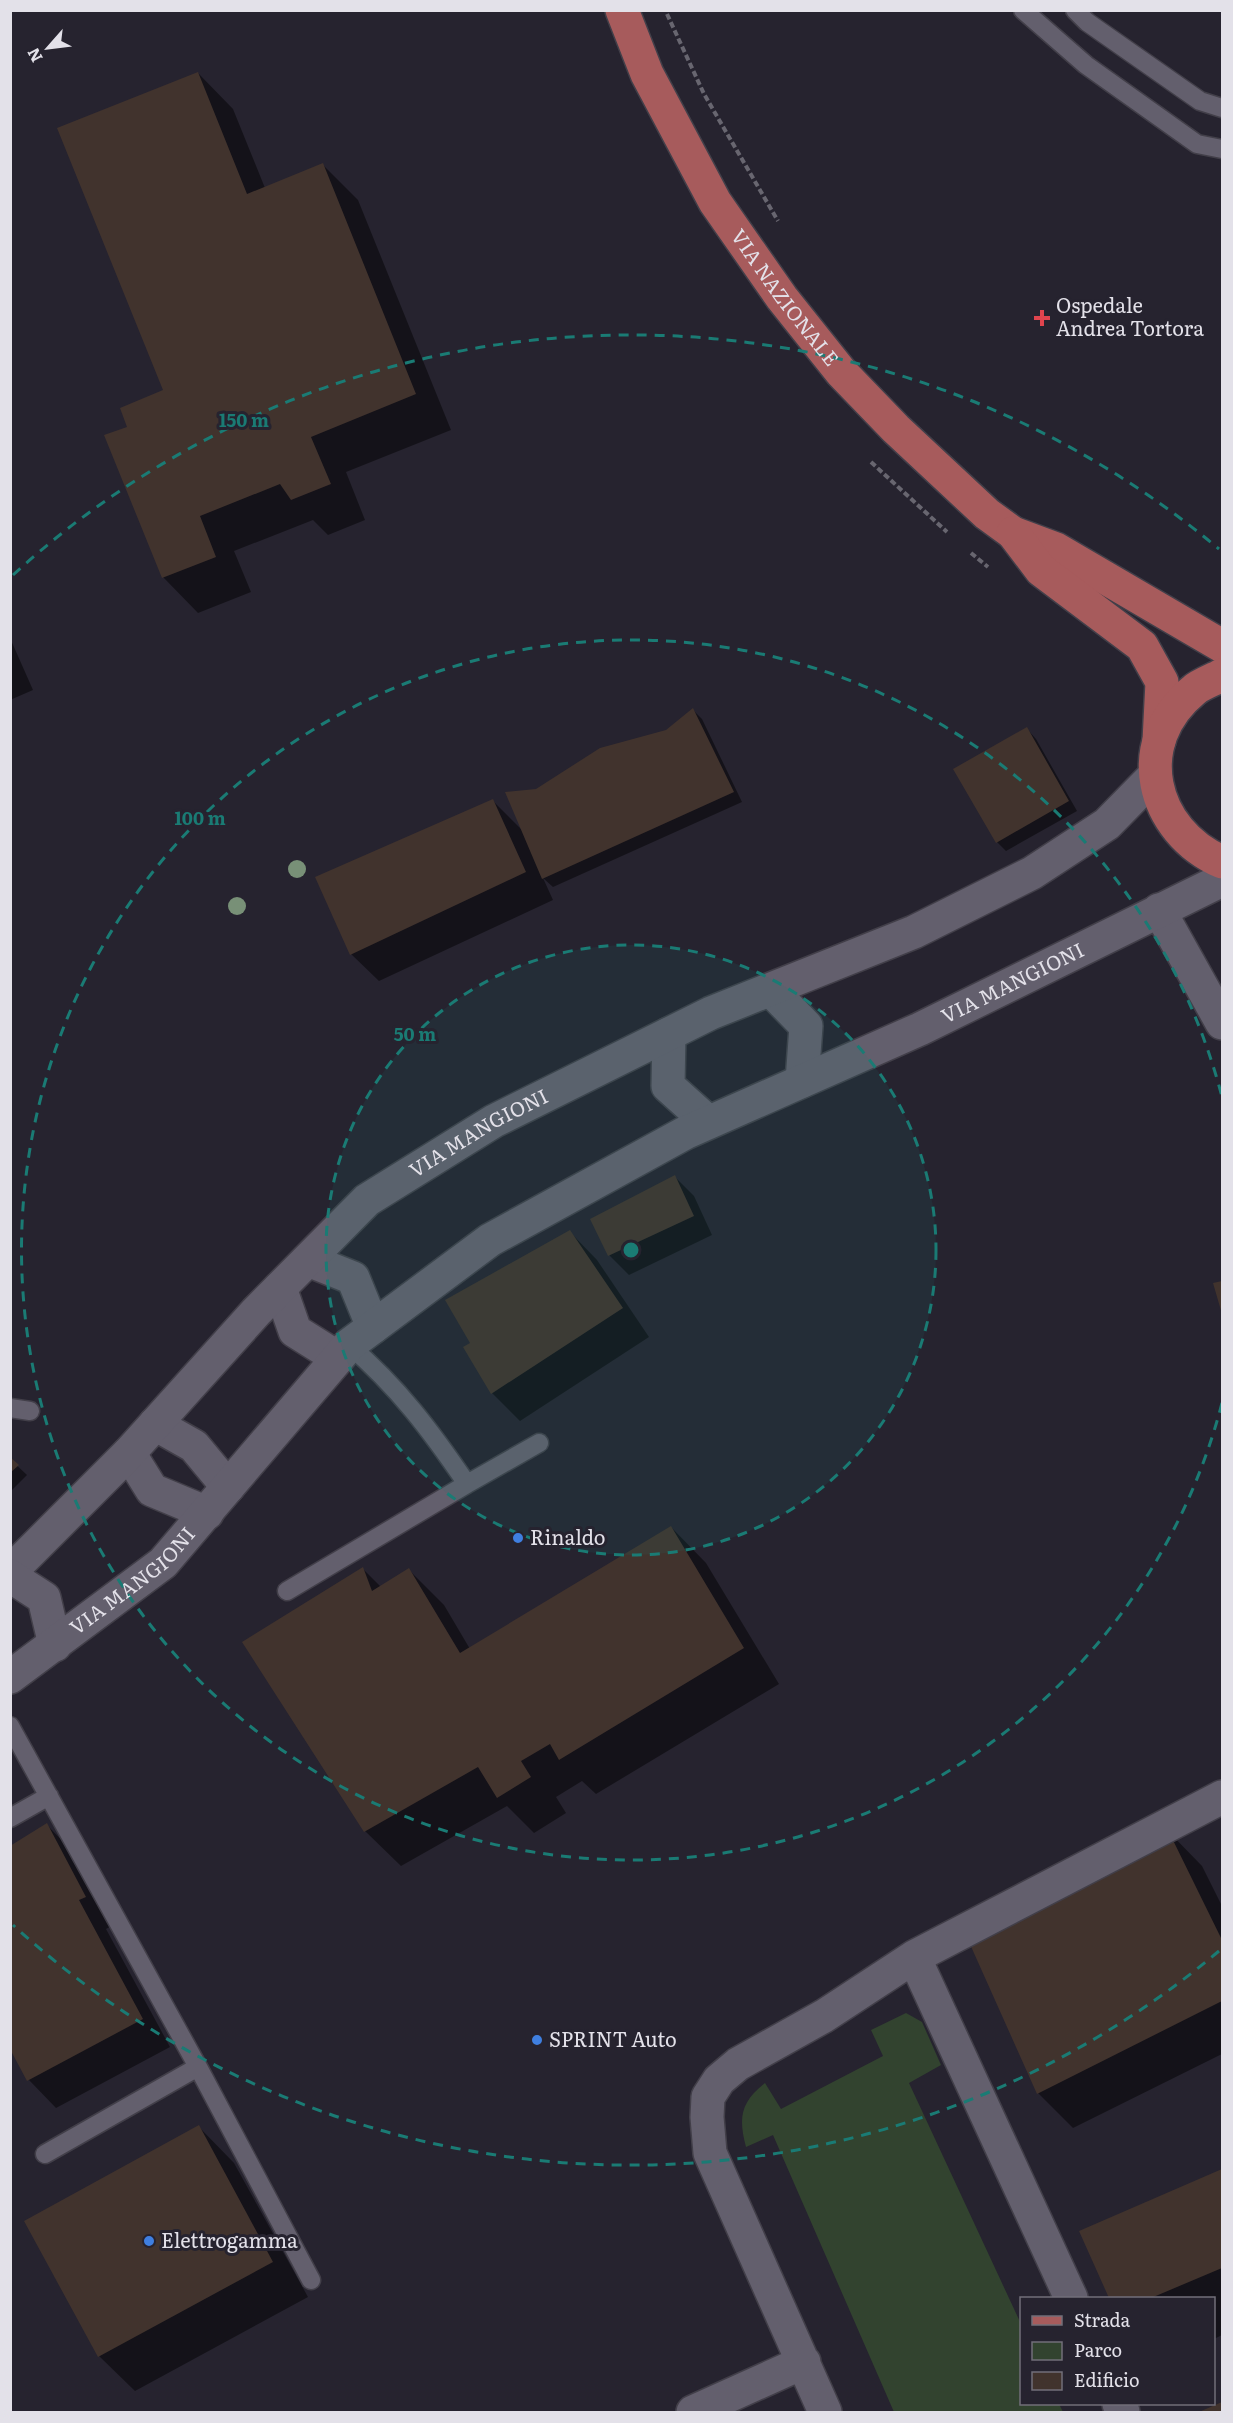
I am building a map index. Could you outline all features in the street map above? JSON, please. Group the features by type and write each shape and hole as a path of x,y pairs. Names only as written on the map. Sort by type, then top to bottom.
{"main road":[{"name":"VIA NAZIONALE","path":"622,10 647,74 715,202 782,298 841,372 896,429 987,514 1013,533 1056,549 1222,646"},
{"name":"VIA NAZIONALE","path":"1013,533 1041,570 1142,646 1162,682 1155,775 1161,803 1175,828 1196,849 1222,862"},
{"name":"VIA NAZIONALE","path":"1159,741 1172,712 1195,689 1222,675"}],"street":[{"name":"VIA MANGIONI","path":"55,1646 44,1598 10,1574 129,1453 280,1288 367,1200 494,1121 711,1013 914,932 1032,873 1107,824 1155,775"},
{"name":"VIA MANGIONI","path":"13,1671 55,1646 163,1563 354,1343 490,1240 708,1122 920,1029 1222,880"},
{"path":"1159,910 1222,1023"},
{"path":"771,990 806,1026 802,1081"},
{"path":"669,1034 668,1086 708,1122"},
{"path":"280,1288 295,1331 354,1343 353,1278 308,1260"},
{"path":"155,1424 194,1446 228,1487"},
{"name":"VIA MANGIONI","path":"129,1453 152,1491 207,1513"},
{"path":"825,2412 710,2152 706,2117 708,2097 719,2080 738,2064 824,2016 914,1958 1222,1797"},
{"path":"914,1958 1071,2297"},
{"path":"693,2412 804,2362"}],"lane":[{"path":"1023,10 1086,65 1197,144 1222,149"},
{"path":"1075,10 1087,22 1200,101 1222,108"},
{"path":"354,1343 422,1419 467,1484"},
{"path":"10,1408 30,1411"},
{"path":"287,1591 539,1443"},
{"path":"10,1726 198,2067 310,2280"},
{"path":"10,1818 49,1796"},
{"path":"45,2154 198,2067"}],"path":[{"path":"666,10 704,94 779,223"}],"green space":[{"path":"906,2013 922,2022 941,2065 909,2083 1020,2322 1020,2405 1060,2405 1063,2412 894,2412 773,2135 746,2147 742,2119 746,2104 757,2090 765,2083 781,2109 883,2056 871,2030"}],"building":[{"path":"198,72 247,194 323,163 416,394 311,437 331,484 291,500 280,484 200,516 216,557 162,578 104,435 127,427 120,408 163,390 57,128"},
{"path":"693,708 734,792 542,879 505,792 536,789 600,748 666,730"},
{"path":"1027,727 1069,801 996,843 953,769"},
{"path":"493,799 526,872 350,955 315,877"},
{"path":"675,1175 694,1216 608,1256 590,1219"},
{"path":"570,1230 623,1308 491,1394 463,1347 470,1343 445,1300"},
{"path":"1222,1281 1222,1314 1213,1283"},
{"path":"10,1457 19,1465 10,1473"},
{"path":"671,1526 744,1648 559,1760 550,1744 521,1761 531,1777 497,1798 478,1767 364,1832 242,1642 363,1567 372,1591 409,1568 460,1653"},
{"path":"47,1823 86,1897 79,1900 143,2019 27,2081 10,2049 10,1846"},
{"path":"1167,1828 1222,1940 1222,2001 1037,2094 965,1933"},
{"name":"Elettrogamma","path":"199,2125 273,2262 98,2357 24,2221"},
{"path":"1222,2169 1222,2268 1153,2297 1109,2297 1079,2231"},
{"path":"1222,2402 1222,2412 1199,2412"}],"place":[{"name":"Ospedale Andrea Tortora","path":"1042,318"},
{"name":"Rinaldo","path":"518,1538"},
{"name":"SPRINT Auto","path":"537,2040"},
{"name":"Elettrogamma","path":"149,2241"}]}
